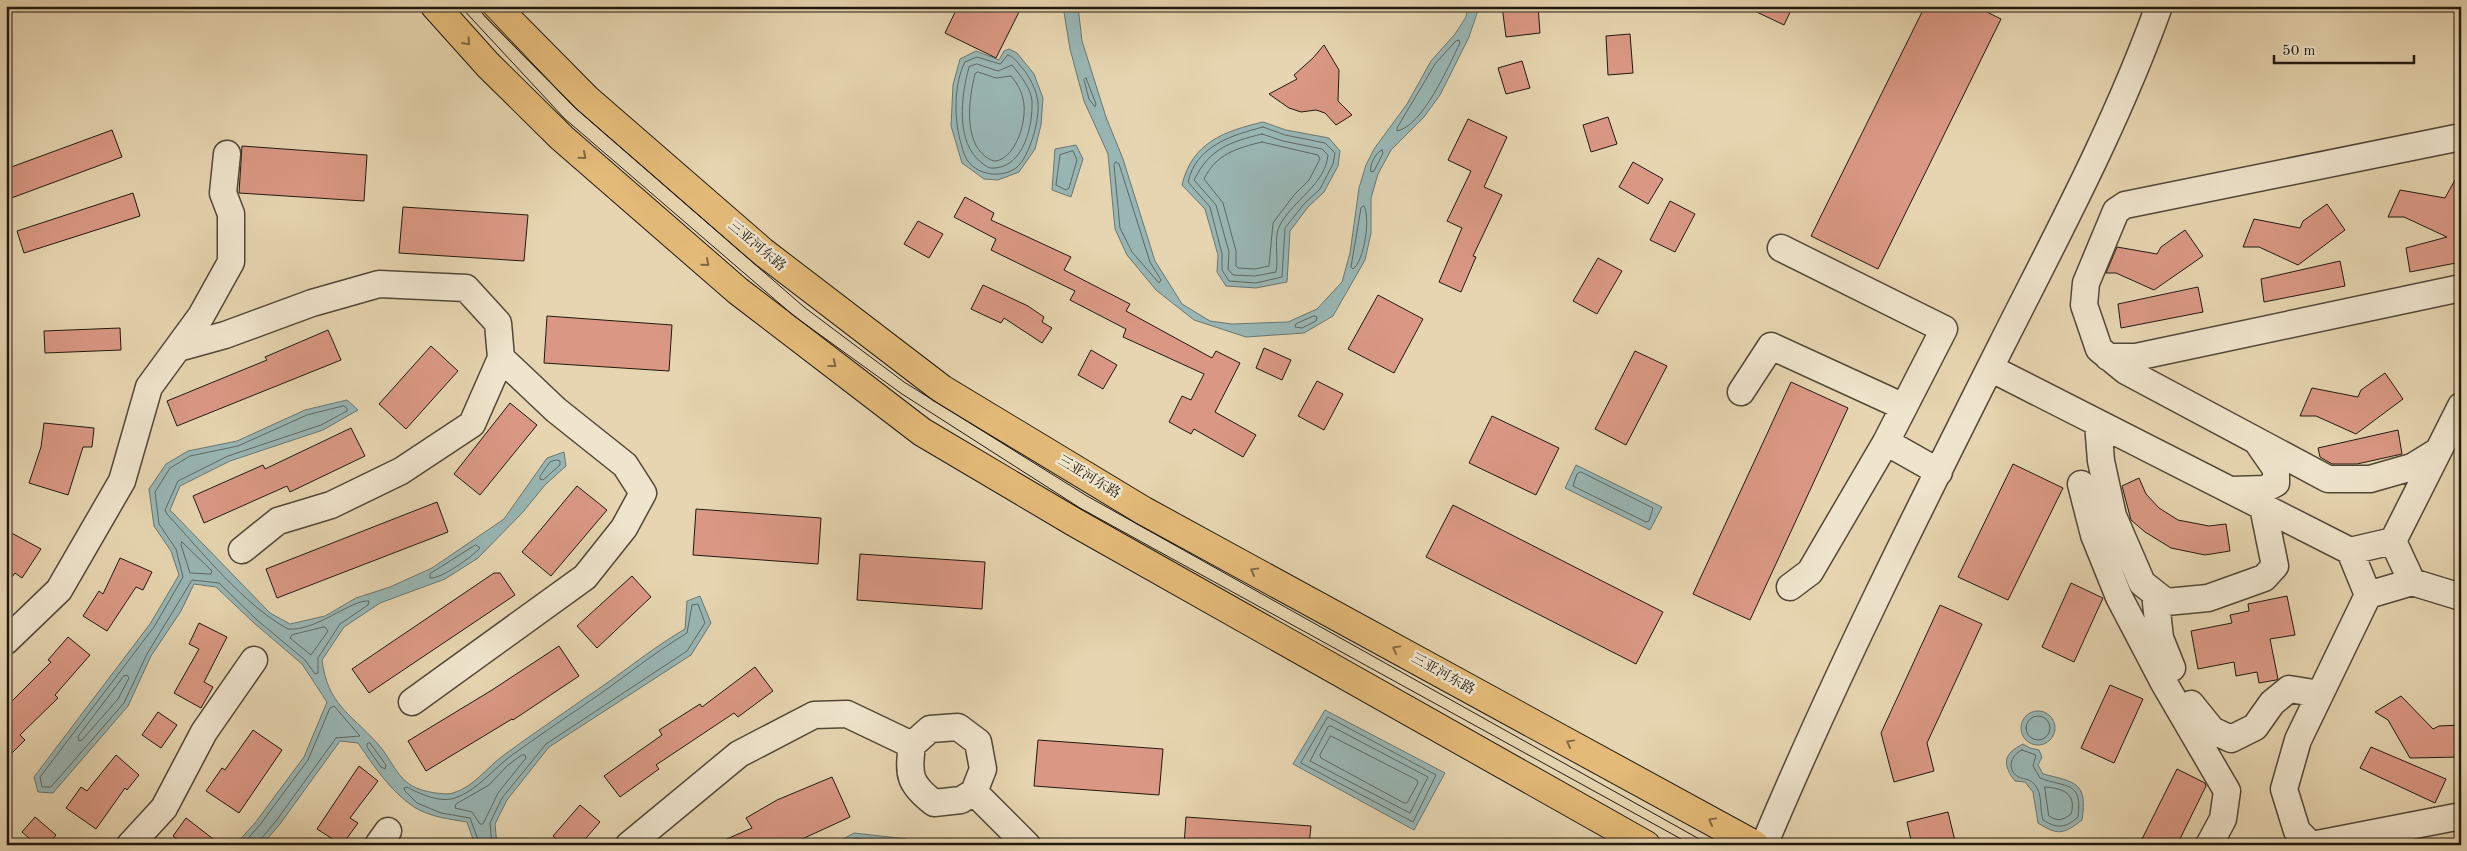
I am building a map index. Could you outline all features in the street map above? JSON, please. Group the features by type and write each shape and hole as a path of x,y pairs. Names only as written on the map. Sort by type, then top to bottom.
{"main road":[{"path":"434,6 488,65 562,138 738,291 922,432 1074,522 1646,845"},
{"name":"三亚河东路","path":"495,6 588,99 763,252 942,389 1144,511 1755,845"}],"street":[{"path":"1764,845 1826,700 2094,160 2146,42 2159,6"},
{"path":"2438,451 2412,467 2370,480 2328,479 2126,371 2098,349 2084,306 2086,283 2116,211 2125,205 2461,137"},
{"path":"6,641 59,590 122,480 149,387 201,316 231,262 231,214 223,193 227,154"},
{"path":"1781,248 1944,329 1886,442 1810,572 1790,587"},
{"path":"178,348 225,335 312,303 379,284 466,288 498,323 502,358 472,424 401,471 331,505 278,522 242,550"},
{"path":"2108,357 2136,357 2461,288"},
{"path":"1741,392 1771,346 1904,407"},
{"path":"412,702 585,577 624,528 643,493 625,465 556,410 502,358"},
{"path":"1990,368 2350,551 2393,541"},
{"path":"2393,541 2461,406"},
{"path":"2098,423 2101,461 2113,516 2142,583 2166,602 2208,598 2264,578 2275,566 2263,507"},
{"path":"1886,442 1940,472"},
{"path":"2231,490 2265,489 2276,483 2276,469 2258,442"},
{"path":"2081,484 2094,535 2119,597 2164,683 2227,791 2223,819 2209,845"},
{"path":"2393,541 2412,582"},
{"path":"2350,551 2368,595"},
{"path":"2461,597 2412,582 2368,595 2298,740 2284,789 2297,831 2311,845 2461,816"},
{"path":"2155,594 2160,638 2183,694 2212,730 2231,739 2255,727 2272,703 2289,689 2320,694"},
{"path":"130,845 164,808 204,732 254,660"},
{"path":"629,845 739,754 814,715 848,714 912,744"},
{"path":"958,727 978,742 983,770 974,792 960,800 934,803 918,791 909,769 912,744 930,729 958,727"},
{"path":"974,792 1027,845"}],"water":[{"path":"1063,6 1078,6 1082,41 1106,117 1123,159 1155,261 1182,304 1210,321 1232,324 1288,322 1317,309 1342,282 1350,253 1359,188 1366,165 1374,149 1407,104 1431,61 1455,34 1466,17 1467,6 1478,6 1478,10 1469,37 1440,95 1424,117 1391,150 1378,174 1371,198 1371,233 1365,260 1333,316 1304,333 1246,337 1194,320 1156,290 1127,255 1115,229 1108,154 1084,101 1070,49"},
{"path":"1009,49 1017,53 1034,74 1043,98 1041,125 1035,149 1019,172 998,180 984,179 962,163 951,126 953,85 960,59 976,51 999,60 1004,51"},
{"path":"1263,122 1286,130 1329,138 1340,151 1338,166 1324,192 1308,207 1290,231 1287,282 1256,288 1226,286 1217,272 1218,255 1205,209 1182,185 1187,170 1194,158 1212,141 1236,130"},
{"path":"1076,145 1083,159 1071,197 1052,190 1055,149"},
{"path":"347,400 358,410 323,430 230,461 180,486 170,510 270,613 290,624 325,616 356,598 390,587 432,568 504,519 547,458 564,452 566,466 545,485 523,512 478,558 445,579 380,603 344,627 322,660 329,688 341,707 377,743 408,784 426,791 444,794 461,790 514,748 685,629 687,601 700,596 711,623 691,655 549,747 507,800 495,824 497,845 475,845 467,822 447,819 414,807 390,786 358,743 340,741 280,824 262,845 235,845 255,823 304,757 327,702 302,664 216,587 194,584 181,611 151,656 128,706 53,793 38,792 34,777 150,624 179,575 171,551 154,526 149,489 166,464 188,451 237,441 305,410"},
{"path":"1576,465 1662,507 1650,530 1565,488"},
{"path":"1325,710 1445,773 1414,830 1293,764"},
{"path":"2038,711 2050,716 2055,728 2050,740 2038,745 2026,740 2021,728 2026,716"},
{"path":"2023,744 2039,750 2042,757 2038,765 2043,774 2071,782 2081,791 2083,798 2082,820 2065,831 2051,830 2038,823 2033,792 2025,782 2015,781 2008,769 2008,756"},
{"path":"854,833 907,839 905,845 832,845"}],"building":[{"path":"958,6 1022,6 996,58 945,33"},
{"path":"1502,6 1538,6 1540,33 1506,37"},
{"path":"1744,6 1793,6 1784,25"},
{"path":"1925,6 1975,6 2001,19 1878,269 1811,236"},
{"path":"1630,34 1633,73 1608,75 1606,36"},
{"path":"1324,45 1339,70 1338,101 1352,115 1336,125 1325,113 1316,110 1301,112 1289,108 1269,94 1297,79 1294,75"},
{"path":"1522,61 1530,88 1506,94 1498,68"},
{"path":"1608,117 1617,144 1591,152 1583,125"},
{"path":"1468,119 1507,137 1484,187 1502,195 1473,256 1476,257 1461,292 1439,282 1462,228 1447,221 1471,171 1448,160"},
{"path":"112,130 122,157 6,200 6,169"},
{"path":"242,146 367,155 364,201 239,193"},
{"path":"1633,162 1663,179 1648,204 1619,187"},
{"path":"2461,169 2461,262 2410,272 2406,248 2447,237 2404,217 2388,217 2400,190 2445,198"},
{"path":"133,193 140,216 24,253 17,231"},
{"path":"965,197 994,213 991,220 1071,257 1064,270 1130,304 1126,311 1212,358 1216,351 1240,363 1215,412 1256,435 1243,457 1194,429 1191,434 1169,422 1182,396 1191,400 1204,374 1123,337 1126,329 1070,300 1075,291 991,250 996,239 954,217"},
{"path":"1670,201 1695,214 1675,252 1650,240"},
{"path":"2327,204 2345,230 2298,265 2259,247 2243,247 2254,219 2300,228 2303,221"},
{"path":"403,207 528,215 524,261 399,253"},
{"path":"918,221 943,234 929,258 904,244"},
{"path":"2185,230 2203,256 2154,290 2116,273 2106,273 2117,247 2157,254 2161,247"},
{"path":"1598,258 1622,271 1597,314 1573,301"},
{"path":"2340,261 2345,286 2264,302 2261,279"},
{"path":"983,285 1028,306 1044,317 1042,322 1052,328 1042,343 1004,318 1001,323 971,309"},
{"path":"2198,287 2203,312 2121,328 2118,304"},
{"path":"1378,295 1423,319 1394,373 1348,349"},
{"path":"547,316 672,325 669,371 544,363"},
{"path":"120,328 121,350 45,353 44,331"},
{"path":"328,330 341,360 177,426 167,401 267,360 265,357"},
{"path":"431,346 458,371 406,429 379,404"},
{"path":"1264,348 1291,360 1282,380 1256,368"},
{"path":"1091,350 1117,365 1103,389 1078,375"},
{"path":"1635,351 1667,366 1626,445 1595,429"},
{"path":"2385,373 2403,399 2356,434 2316,416 2300,416 2312,388 2358,397 2361,390"},
{"path":"1317,381 1343,394 1324,430 1298,416"},
{"path":"1791,382 1848,408 1750,620 1693,594"},
{"path":"510,403 537,425 480,495 454,474"},
{"path":"1492,416 1559,448 1536,495 1469,463"},
{"path":"44,423 94,428 92,447 83,447 68,495 29,483 41,447"},
{"path":"351,428 365,456 290,492 287,486 204,523 193,496 263,465 265,469"},
{"path":"2398,430 2402,454 2357,464 2332,464 2320,457 2318,448"},
{"path":"2013,464 2063,488 2008,600 1958,577"},
{"path":"2139,478 2146,494 2159,508 2178,520 2209,526 2226,524 2230,551 2205,555 2171,548 2145,532 2131,520 2122,486"},
{"path":"577,486 607,510 551,576 522,552"},
{"path":"437,502 448,532 277,598 266,569"},
{"path":"1453,505 1663,612 1636,664 1426,557"},
{"path":"696,509 821,518 818,564 693,555"},
{"path":"6,530 41,549 22,578 15,573 6,585"},
{"path":"860,554 985,562 982,609 857,600"},
{"path":"120,558 152,572 143,590 136,587 107,631 83,616 99,591 103,594"},
{"path":"494,573 500,573 515,595 369,693 352,669"},
{"path":"632,576 651,597 597,648 577,626"},
{"path":"2071,583 2103,598 2074,662 2042,647"},
{"path":"2287,596 2295,635 2270,639 2278,679 2259,683 2257,672 2236,676 2234,662 2198,669 2191,631 2232,623 2230,615 2249,611 2248,604"},
{"path":"1940,605 1982,624 1927,743 1934,771 1894,782 1881,733"},
{"path":"199,623 227,637 204,682 213,687 201,708 174,693 199,649 189,644"},
{"path":"68,637 90,655 55,695 58,698 20,735 25,740 6,759 6,707 51,662 48,660"},
{"path":"559,646 579,676 513,720 426,771 408,741 492,690"},
{"path":"755,667 773,691 738,717 734,713 656,765 659,769 620,797 604,776 662,735 659,730 700,704 702,707"},
{"path":"2110,685 2143,699 2114,763 2081,748"},
{"path":"2401,696 2433,729 2439,726 2461,725 2461,757 2410,758 2388,720 2375,712"},
{"path":"158,712 177,725 161,748 142,735"},
{"path":"253,730 282,750 239,813 206,791 222,768 225,770"},
{"path":"1038,740 1163,749 1159,795 1034,786"},
{"path":"2371,747 2446,779 2435,803 2360,768"},
{"path":"116,755 139,775 127,790 125,788 96,829 66,808 81,787 87,791"},
{"path":"359,766 378,781 350,818 358,823 342,845 317,829"},
{"path":"2177,769 2205,783 2206,786 2177,845 2139,845"},
{"path":"832,777 850,817 800,840 803,845 713,845 752,828 746,818 777,800"},
{"path":"580,805 600,822 580,845 563,845 553,836"},
{"path":"1948,812 1956,845 1912,845 1907,822"},
{"path":"35,817 56,835 48,845 37,845 22,832"},
{"path":"1186,817 1311,826 1309,845 1184,845"},
{"path":"186,818 221,845 184,845 173,836"}],"tram line":[{"path":"460,6 564,118 794,316 902,394 1080,508 1692,845"},
{"path":"478,6 572,105 804,307 904,382 1087,496 1710,845"}]}
